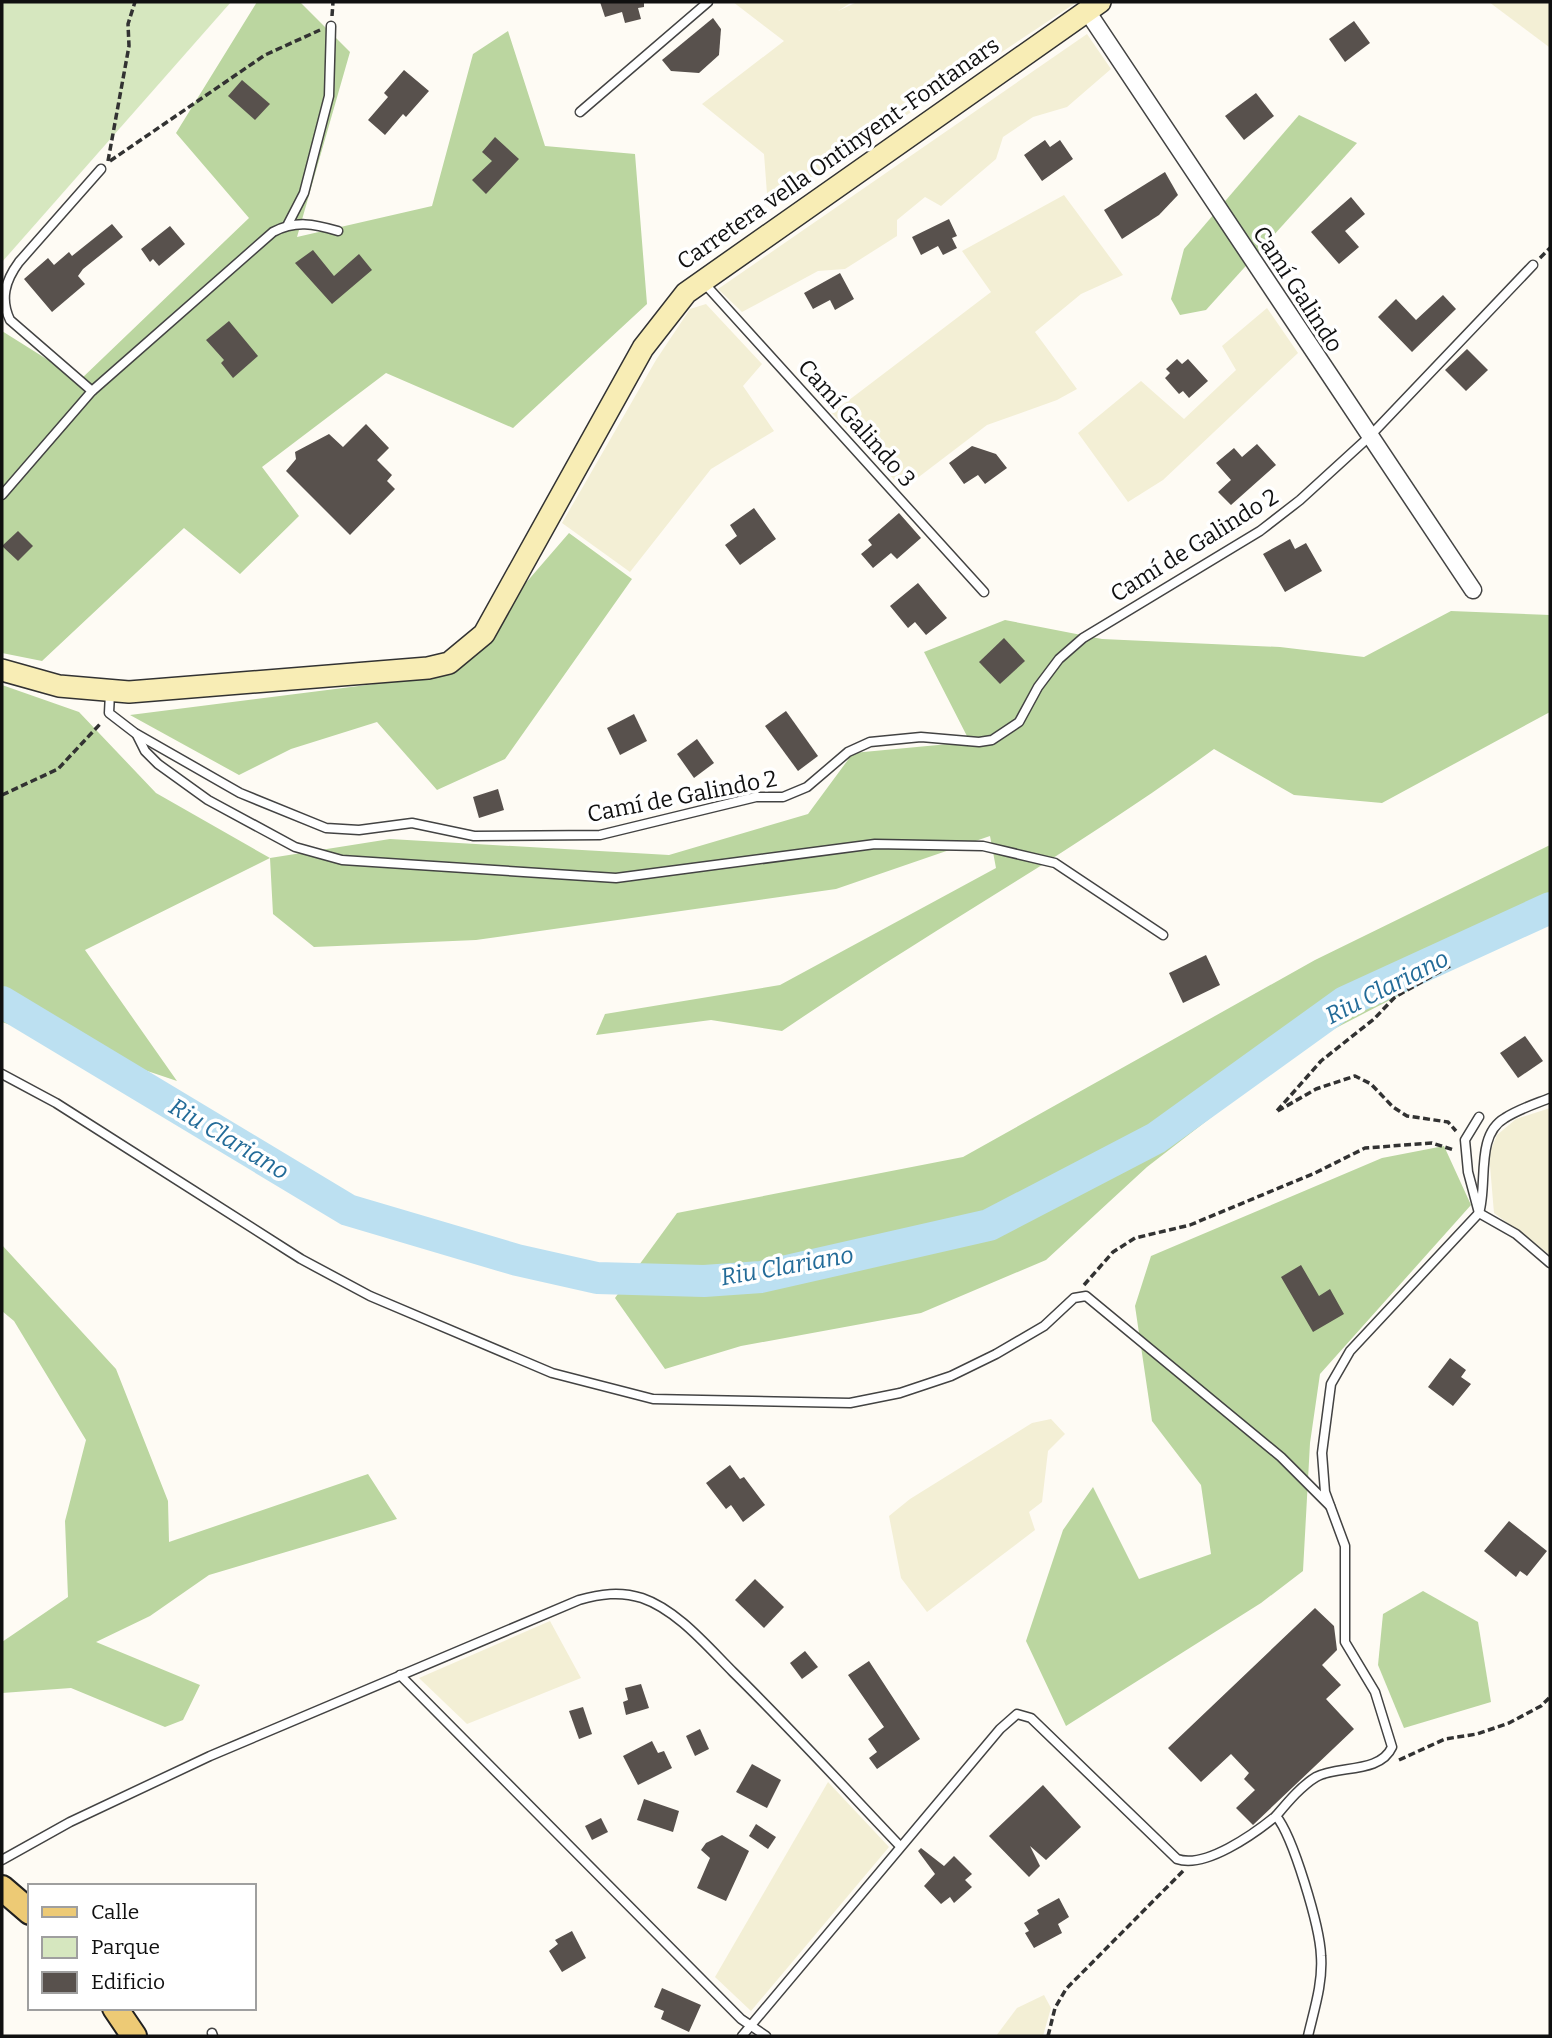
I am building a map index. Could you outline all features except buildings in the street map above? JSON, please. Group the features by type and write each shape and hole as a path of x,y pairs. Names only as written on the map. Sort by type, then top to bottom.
{"main road":[{"path":"2,1888 28,1910"},
{"path":"116,2010 134,2036"}],"street":[{"name":"Carretera vella Ontinyent-Fontanars","path":"2,670 59,686 110,690 201,688 428,668 449,663 484,634 643,348 672,307 701,279 1093,6"},
{"name":"Camí Galindo","path":"1093,6 1368,437 1473,590"}],"lane":[{"path":"580,112 708,2"},
{"path":"2,495 92,391 263,241 288,224 304,193 328,96 331,26"},
{"path":"92,391 10,320 3,310 2,300 8,278 19,262 104,166"},
{"path":"288,224 310,223 338,231"},
{"name":"Camí de Galindo 2","path":"110,713 135,733 240,793 327,828 359,830 412,823 474,836 600,835 756,797 783,797 807,787 848,752 870,743 921,737 979,742 1007,733 1019,722 1038,687 1059,659 1083,638 1279,518 1368,437 1533,265"},
{"name":"Camí Galindo 3","path":"701,279 984,592"},
{"path":"110,690 110,713"},
{"path":"135,733 145,751 158,764 208,800 295,847 342,860 616,878 876,844 982,846 1055,863 1163,935"},
{"path":"2,1074 56,1103 301,1259 370,1296 552,1373 653,1399 850,1403 900,1392 951,1376 996,1354 1044,1326 1074,1298 1086,1296 1281,1457 1330,1506"},
{"path":"742,2036 900,1846 1000,1729 1017,1714 1031,1718 1170,1854 1185,1862 1198,1861 1226,1849 1276,1816 1314,1777 1353,1769 1389,1754 1392,1739 1375,1692 1345,1642 1345,1546 1325,1492 1322,1453 1331,1384 1350,1351 1479,1213 1483,1198 1489,1133 1503,1118 1550,1098"},
{"path":"1479,1117 1465,1140 1479,1213 1516,1234 1550,1263"},
{"path":"2,1860 70,1822 198,1762 579,1600 615,1593 643,1598 694,1634 778,1716 900,1846"},
{"path":"400,1675 750,2026 766,2036"},
{"path":"1276,1816 1291,1843 1321,1956 1320,1986 1308,2036"}],"path":[{"path":"104,166 130,46 128,24 135,2"},
{"path":"104,166 265,55 331,26 334,2"},
{"path":"2,795 58,769 110,713"},
{"path":"1450,966 1395,997 1374,1019 1321,1062 1276,1112 1316,1089 1355,1076 1371,1084 1393,1107 1407,1116 1448,1122 1465,1140"},
{"path":"1081,1297 1085,1282 1113,1252 1135,1238 1190,1225 1315,1173 1365,1148 1432,1143 1466,1154"},
{"path":"1389,1754 1398,1760 1445,1739 1492,1729 1525,1715 1550,1697"},
{"path":"1048,2036 1055,2008 1066,1989 1172,1885 1185,1868 1185,1862"}],"shaded area":[{"path":"733,2 852,2 838,11 857,2 1077,2 768,207 764,154 702,104 784,41"},
{"path":"1489,2 1550,2 1549,47"},
{"path":"1087,34 1111,69 1067,107 1033,117 1003,137 996,159 941,206 925,197 897,220 897,236 845,269 818,271 742,312 718,289"},
{"path":"1064,195 1123,275 1081,294 1035,332 1077,389 1057,400 987,425 903,489 832,413 991,292 962,251"},
{"path":"706,304 762,364 743,386 774,431 711,469 630,572 562,523 656,360 690,309"},
{"path":"1267,308 1298,353 1163,480 1128,502 1078,433 1141,381 1184,419 1236,370 1222,346"},
{"path":"1550,1108 1550,1255 1494,1213 1489,1154 1497,1135 1516,1119"},
{"path":"1051,1419 1065,1434 1048,1451 1042,1502 1029,1512 1035,1530 927,1612 901,1578 889,1516 910,1499 1032,1423"},
{"path":"550,1621 581,1678 467,1724 419,1678"},
{"path":"828,1782 889,1847 751,2011 715,1977"},
{"path":"1044,1995 1051,2008 1043,2036 996,2036 1017,2008"}],"green space":[{"path":"2,2 231,2 2,262"},
{"path":"257,2 300,2 350,52 297,237 432,206 473,54 508,31 545,146 635,154 647,304 513,428 386,373 262,467 299,516 240,574 184,528 42,661 2,653 2,331 80,380 249,218 176,133"},
{"path":"1299,115 1357,143 1206,310 1180,315 1171,299 1184,249"},
{"path":"569,533 632,579 505,759 437,790 377,722 291,749 239,775 130,715 446,675"},
{"path":"1451,611 1550,615 1550,712 1382,803 1294,795 1214,749 1108,822 782,1031 711,1020 596,1035 605,1014 780,985 996,868 990,836 836,889 476,940 314,947 273,914 270,858 390,839 669,855 808,814 853,753 970,742 924,652 1005,620 1102,639 1280,647 1364,657"},
{"path":"2,685 79,712 156,793 270,858 85,950 177,1081 2,1022"},
{"path":"1550,845 1550,923 1523,931 1307,1043 1147,1167 1046,1260 921,1313 741,1346 665,1369 615,1298 677,1213 963,1157 1315,960"},
{"path":"1444,1146 1471,1205 1320,1374 1310,1443 1303,1571 1261,1603 1066,1726 1026,1641 1063,1530 1093,1487 1139,1579 1211,1554 1201,1485 1152,1421 1135,1306 1151,1256 1382,1158"},
{"path":"2,1245 116,1369 168,1501 169,1542 368,1474 397,1519 209,1575 150,1616 96,1642 200,1685 183,1720 165,1727 71,1688 2,1693 2,1642 68,1597 65,1521 86,1440 14,1321 2,1311"},
{"path":"1423,1591 1478,1622 1491,1702 1404,1728 1378,1665 1383,1614"}],"waterway":[{"name":"Riu Clariano","path":"2,1002 348,1210 517,1260 597,1278 704,1281 761,1277 989,1225 1156,1138 1345,1002 1550,908"}]}
